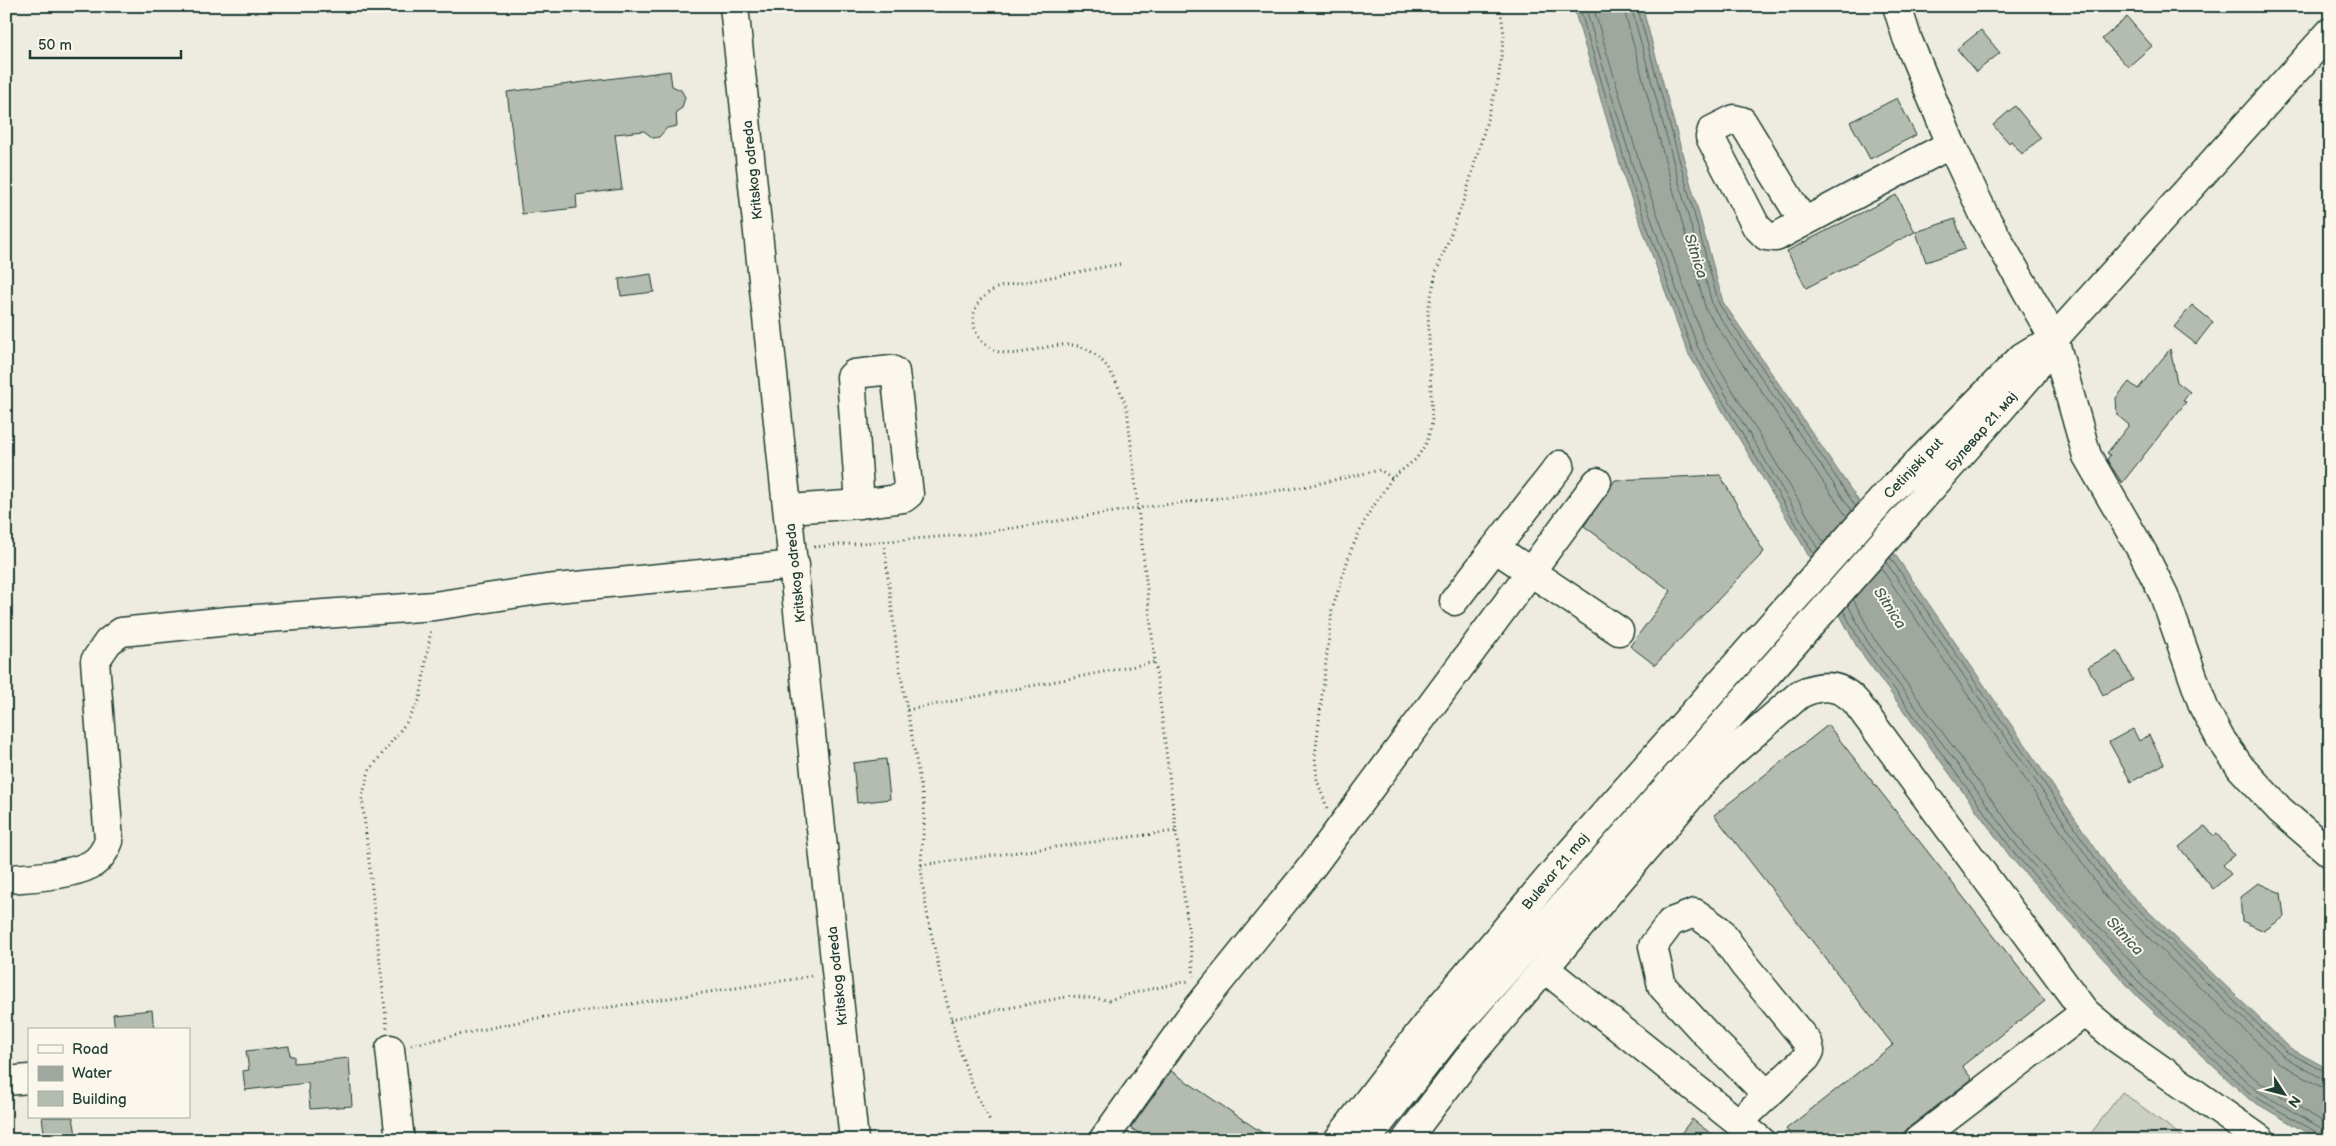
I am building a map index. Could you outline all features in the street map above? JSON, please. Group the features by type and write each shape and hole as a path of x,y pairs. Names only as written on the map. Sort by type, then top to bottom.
{"street":[{"name":"Kritskog odreda","path":"734,6 789,509 854,1140"},
{"path":"1897,6 1907,38 1951,144 1985,217 2054,339 2088,456 2143,552 2160,588 2204,708 2220,738 2241,768 2280,810 2330,853"},
{"path":"2054,339 2330,32"},
{"path":"1803,221 1951,144"},
{"name":"Cetinjski put","path":"1783,610 1887,494 2022,357 2054,339"},
{"name":"Булевар 21. мај","path":"1903,519 2032,373 2054,339"},
{"path":"789,509 860,504 904,498 908,494 895,372 892,370 854,374 851,377 860,504"},
{"path":"1454,601 1560,465"},
{"path":"1103,1140 1188,1020 1310,869 1597,482"},
{"name":"Cetinjski put","path":"1804,630 1903,519"},
{"path":"1495,548 1529,573 1619,631"},
{"path":"6,879 82,868 96,861 106,848 108,841 95,661 99,653 121,632 228,621 434,606 546,589 794,557"},
{"name":"Bulevar 21. maj","path":"1338,1140 1439,1008 1571,852 1783,610"},
{"name":"Bulevar 21. maj","path":"1373,1130 1446,1038 1719,747 1804,630"},
{"path":"1406,1140 1474,1051 1544,968 1719,747 1800,694 1814,687 1833,687 1850,696 2085,1012 2109,1032 2261,1140"},
{"path":"1739,1122 1768,1095 1806,1058 1810,1051 1808,1043 1744,965 1719,930 1695,913 1672,922 1653,946 1662,986 1706,1034 1768,1095"},
{"path":"1544,968 1760,1140"},
{"path":"1918,1140 2085,1012"},
{"path":"390,1050 400,1140"},
{"path":"6,1081 28,1079"},
{"path":"1373,1130 1400,1140"}],"path":[{"path":"1345,822 1325,807 1316,769 1320,704 1328,634 1339,582 1367,516 1392,478 1416,459 1427,442 1432,422 1428,310 1436,273 1466,194 1498,82 1504,35 1500,6"},
{"path":"951,1019 1071,996 1109,1000 1194,980 1155,662 1127,408 1116,382 1104,361 1086,349 1065,344 1015,354 1000,354 987,348 977,335 974,322 975,310 984,295 999,286 1120,264"},
{"path":"794,557 884,542 975,534 1139,508 1298,488 1380,470 1392,478"},
{"path":"884,542 897,654 925,817 921,865 936,955 959,1051 979,1100 991,1122"},
{"path":"434,606 420,699 409,719 368,771 362,797 390,1050 532,1019 837,973"},
{"path":"907,710 1155,662"},
{"path":"921,865 1175,831"}],"shaded area":[{"path":"2122,1092 2187,1140 2086,1140"}],"water":[{"name":"Sitnica","path":"1573,6 1642,6 1723,302 2119,883 2290,1048 2330,1070 2330,1140 2319,1140 2249,1099 2138,997 2012,859 1857,647 1801,542 1688,353 1626,184"}],"building":[{"path":"2127,17 2152,46 2128,67 2102,39"},
{"path":"1981,30 2000,53 1976,72 1957,49"},
{"path":"670,71 672,86 681,90 685,97 682,108 676,112 677,126 667,128 659,137 653,138 644,131 615,134 622,189 576,195 577,208 522,214 507,92"},
{"path":"1897,98 1916,135 1870,159 1850,122"},
{"path":"2015,106 2041,138 2022,154 1993,125"},
{"path":"1896,195 1915,232 1806,288 1787,251"},
{"path":"1955,219 1965,249 1926,262 1916,232"},
{"path":"651,274 654,292 621,296 619,279"},
{"path":"2192,305 2213,322 2196,344 2174,327"},
{"path":"2170,349 2177,382 2190,392 2183,401 2186,402 2122,483 2107,460 2110,455 2107,453 2129,425 2117,415 2116,398 2129,382 2138,389"},
{"path":"1720,475 1764,552 1655,665 1630,646 1671,591 1584,526 1615,480"},
{"path":"2118,651 2133,680 2103,695 2088,667"},
{"path":"1828,725 2045,1001 1962,1066 1972,1079 1908,1128 1897,1140 1794,1140 1786,1129 1893,1045 1714,815"},
{"path":"2133,729 2139,741 2149,735 2164,764 2131,782 2109,742"},
{"path":"886,759 890,799 857,803 853,763"},
{"path":"2205,826 2214,836 2217,834 2234,855 2223,865 2231,874 2213,889 2179,847"},
{"path":"2258,883 2281,893 2284,917 2264,931 2242,921 2240,897"},
{"path":"152,1010 154,1028 115,1028 113,1014"},
{"path":"289,1046 290,1056 294,1056 294,1063 349,1058 352,1106 310,1109 308,1083 245,1090 243,1071 249,1070 246,1051"},
{"path":"1171,1071 1273,1140 1148,1140 1131,1128"},
{"path":"42,1118 73,1118 76,1135 45,1139"},
{"path":"1692,1119 1719,1140 1676,1140"}]}
